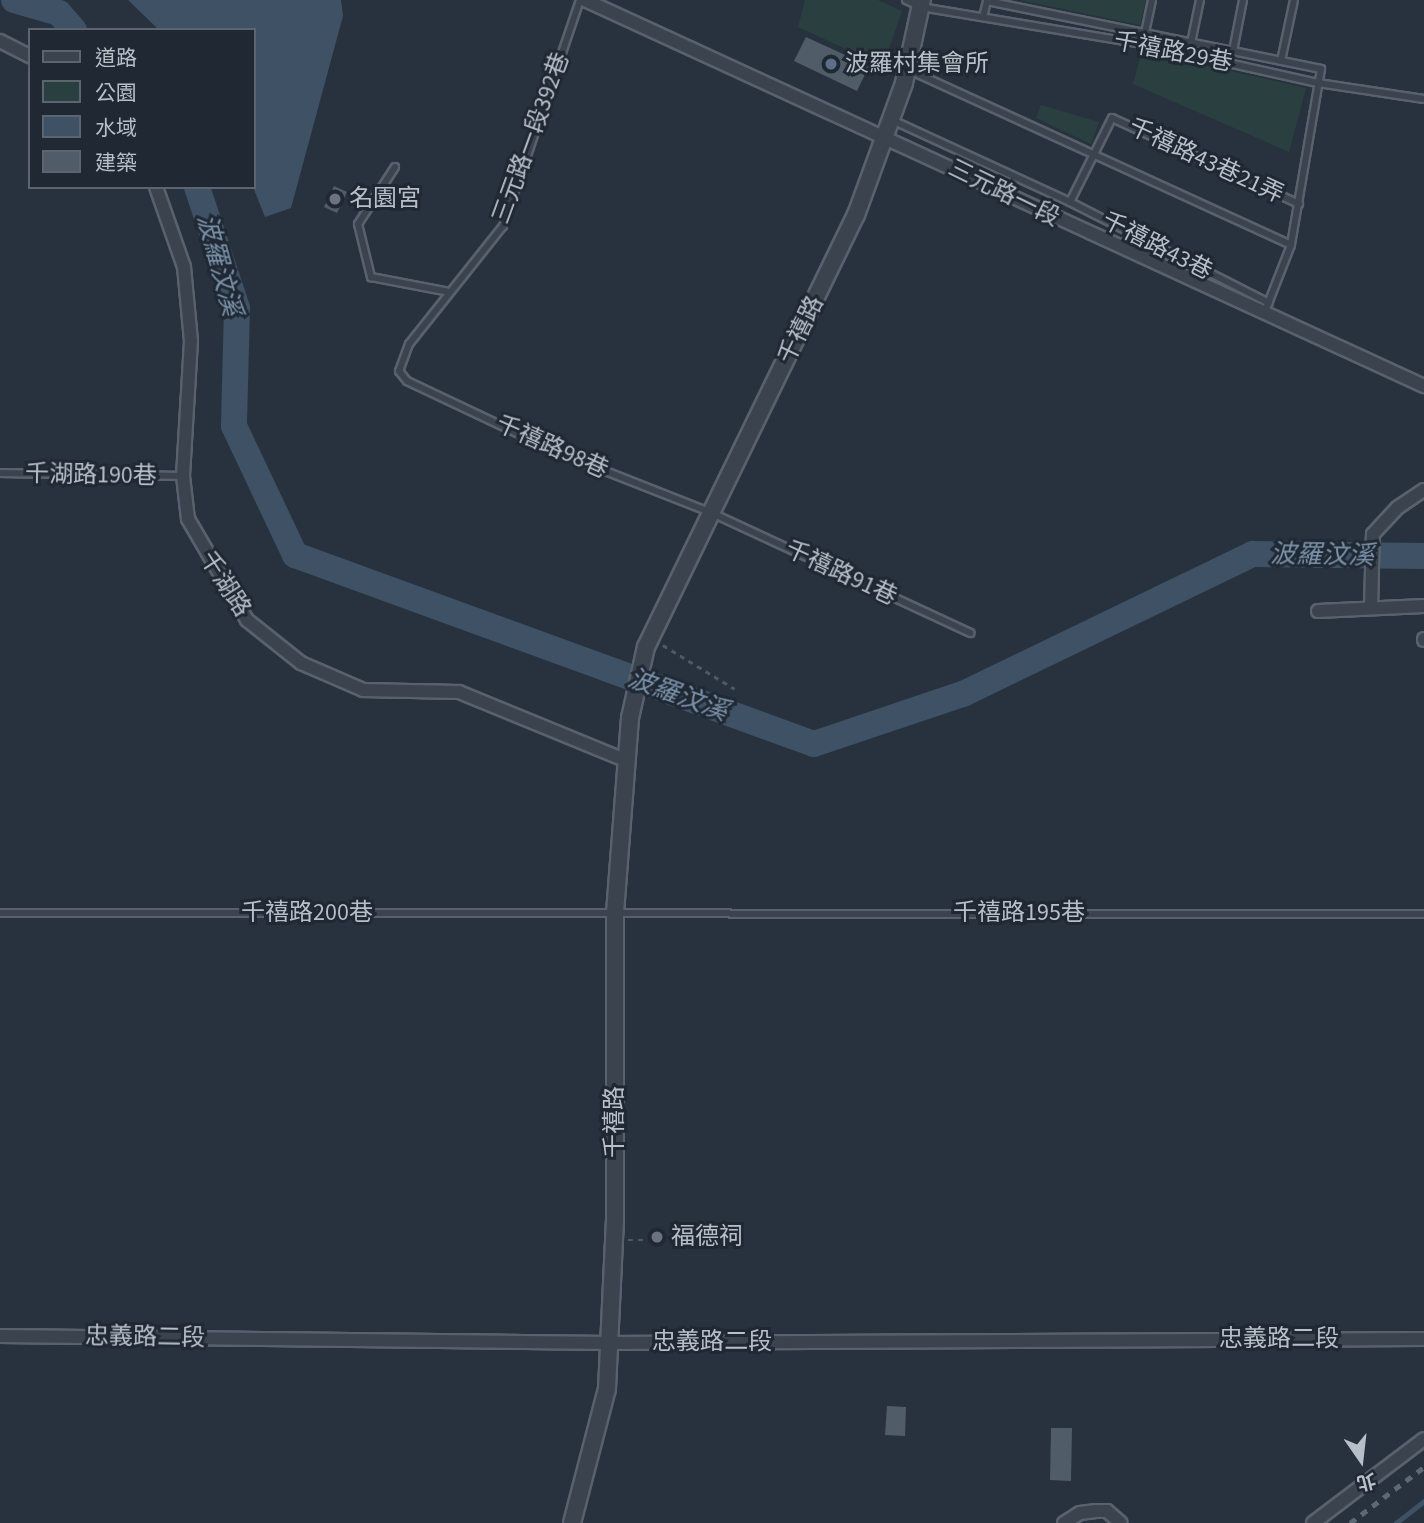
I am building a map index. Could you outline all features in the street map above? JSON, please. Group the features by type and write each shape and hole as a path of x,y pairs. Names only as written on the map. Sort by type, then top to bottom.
{"street":[{"name":"三元路一段","path":"582,0 889,128 1264,316 1424,386"},
{"name":"千禧路","path":"572,1523 607,1389 615,1219 615,913 630,718 649,643 856,215 889,128 906,69 916,2"},
{"path":"0,41 28,55"},
{"name":"千湖路","path":"157,189 184,267 191,341 183,476 188,519 247,620 300,663 362,690 459,692 625,760"},
{"path":"1371,608 1373,534 1397,508 1424,490"},
{"path":"1318,611 1424,606"},
{"name":"忠義路二段","path":"0,1336 609,1343 1424,1339"},
{"path":"1313,1523 1424,1439"},
{"path":"1065,1523 1080,1513 1096,1511 1107,1511 1121,1523"}],"lane":[{"name":"三元路一段392巷","path":"399,371 409,344 503,226 582,0"},
{"path":"1145,33 1152,0"},
{"path":"1191,43 1200,0"},
{"path":"1233,51 1243,0"},
{"path":"1281,61 1293,0"},
{"path":"983,17 987,1 1321,69 1291,245 1264,316"},
{"name":"千禧路29巷","path":"916,2 983,17 1143,44 1318,83 1424,99"},
{"path":"906,69 1095,153"},
{"name":"千禧路43巷21弄","path":"1070,202 1112,118 1299,204"},
{"name":"千禧路43巷","path":"889,128 1070,202 1269,303"},
{"name":"千禧路43巷21弄","path":"1095,153 1291,245"},
{"path":"395,167 358,224 371,277 450,292"},
{"name":"千禧路98巷","path":"399,371 407,380 557,452 712,513"},
{"name":"千湖路190巷","path":"0,473 183,476"},
{"name":"千禧路91巷","path":"712,513 971,633"},
{"name":"千禧路200巷","path":"0,913 615,913"},
{"name":"千禧路195巷","path":"615,913 1424,914"}],"path":[{"path":"649,643 735,689"}],"green space":[{"path":"805,0 878,0 902,11 883,66 798,27"},
{"path":"1019,0 1146,0 1140,25"},
{"path":"1142,51 1306,88 1289,152 1133,84"},
{"path":"1041,105 1099,122 1091,144 1036,118"}],"water":[{"path":"128,0 341,0 343,16 291,208 265,217 254,189 256,189 256,28 157,28"}],"building":[{"name":"波羅村集會所","path":"806,37 869,66 857,91 794,61"},
{"name":"名園宮","path":"334,186 347,192 337,213 324,207"},
{"path":"887,1406 906,1407 905,1436 885,1435"},
{"path":"1051,1428 1072,1428 1071,1481 1050,1480"}],"waterway":[{"name":"波羅汶溪","path":"14,0 59,13 72,28"},
{"name":"波羅汶溪","path":"198,189 237,308 234,426 295,555 814,744 963,694 1253,554 1424,556"},
{"path":"1396,1523 1424,1501"}],"railway":[{"path":"1350,1523 1424,1467"}],"place":[{"name":"波羅村集會所","path":"831,64"},
{"name":"名園宮","path":"335,199"},
{"name":"福德祠","path":"657,1237"}]}
